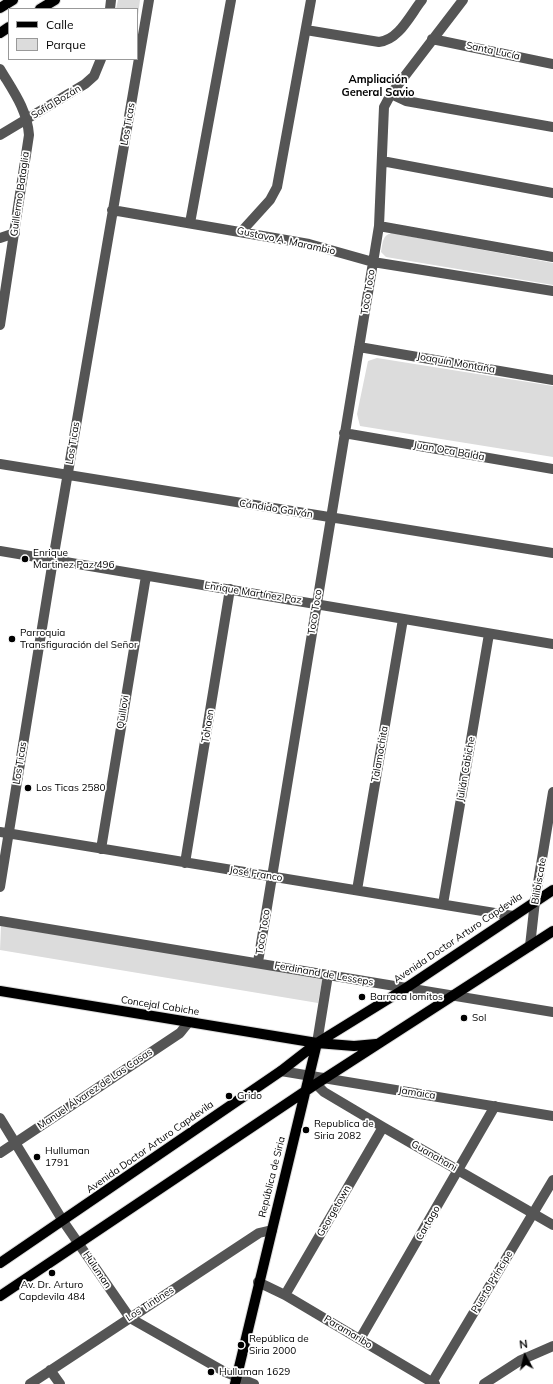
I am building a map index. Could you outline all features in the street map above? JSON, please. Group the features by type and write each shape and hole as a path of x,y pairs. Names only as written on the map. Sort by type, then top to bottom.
{"main road":[{"path":"0,8 13,0"},
{"path":"42,8 55,0"},
{"name":"Avenida Doctor Arturo Capdevila","path":"0,1264 281,1071 317,1043 406,988 553,890"},
{"path":"313,1080 325,1078 380,1044 553,931"},
{"name":"Concejal Cabiche","path":"0,991 317,1043 354,1046 380,1044"},
{"path":"0,1296 306,1091 313,1080 317,1043"},
{"name":"República de Siria","path":"236,1380 258,1282 306,1091"}],"street":[{"name":"Los Ticas","path":"0,887 4,832 68,475 149,0"},
{"path":"190,223 231,0"},
{"path":"241,232 276,192 311,0"},
{"path":"306,30 379,42 386,41 396,34 422,0"},
{"name":"Toco Toco","path":"258,962 379,226 384,107 391,94 463,0"},
{"name":"Santa Lucía","path":"432,39 553,64"},
{"name":"Sofía Bozán","path":"0,135 91,80 101,60"},
{"name":"Guillermo Bataglia","path":"0,69 24,110 27,119 28,144 0,325"},
{"path":"391,94 406,102 553,127"},
{"path":"382,161 553,193"},
{"name":"Gustavo A. Marambio","path":"112,210 319,246 373,262 553,291"},
{"path":"379,226 553,257"},
{"path":"0,238 15,233"},
{"name":"Joaquín Montaña","path":"359,347 553,380"},
{"name":"Juan Oca Balda","path":"344,433 553,469"},
{"name":"Cándido Galván","path":"0,464 553,553"},
{"name":"Enrique Martínez Paz","path":"0,552 230,589 553,644"},
{"name":"Quillovi","path":"101,849 146,576"},
{"name":"Tohaen","path":"186,863 230,589"},
{"name":"Talamochita","path":"357,890 403,619"},
{"name":"Julián Cabiche","path":"442,904 489,634"},
{"name":"Bilibiscate","path":"530,946 535,902 553,792"},
{"name":"José Franco","path":"4,832 513,916"},
{"name":"Ferdinand de Lesseps","path":"0,921 258,962 328,976 553,1012"},
{"path":"317,1043 328,976"},
{"name":"Manuel Álvarez de Las Casas","path":"0,1152 180,1033 188,1022"},
{"path":"281,1071 313,1080"},
{"name":"Jamaica","path":"325,1078 553,1116"},
{"name":"Guanahani","path":"313,1080 324,1092 553,1225"},
{"name":"Cartago","path":"360,1339 495,1106"},
{"path":"541,1114 553,1121"},
{"name":"Huluman","path":"0,1118 63,1221 130,1318 225,1372 236,1380 254,1384"},
{"name":"Georgetown","path":"285,1295 383,1127"},
{"name":"Puerto Príncipe","path":"432,1383 553,1180"},
{"name":"Los Tintines","path":"30,1384 258,1233 272,1230"},
{"name":"Paramaribo","path":"258,1282 285,1295 432,1383"},
{"path":"484,1384 521,1360 553,1346"},
{"path":"50,1370 60,1384"}],"green space":[{"path":"118,0 140,0 138,15 138,8 116,8"},
{"path":"392,233 553,263 553,285 386,257 381,252 383,243 386,236"},
{"path":"377,358 553,386 553,457 360,426 357,414 368,361"},
{"path":"1,926 323,976 318,1003 0,950"}],"place":[{"name":"Enrique Martinez Paz 496","path":"25,559"},
{"name":"Parroquia Transfiguración del Señor","path":"12,639"},
{"name":"Los Ticas 2580","path":"28,788"},
{"name":"Barraca lomitos","path":"362,997"},
{"name":"Sol","path":"464,1018"},
{"name":"Grido","path":"229,1096"},
{"name":"Republica de Siria 2082","path":"306,1130"},
{"name":"Hulluman 1791","path":"37,1157"},
{"name":"Av. Dr. Arturo Capdevila 484","path":"52,1273"},
{"name":"República de Siria 2000","path":"241,1345"},
{"name":"Hulluman 1629","path":"211,1372"}],"district":[{"name":"Ampliación General Savio","path":"378,86"}]}
